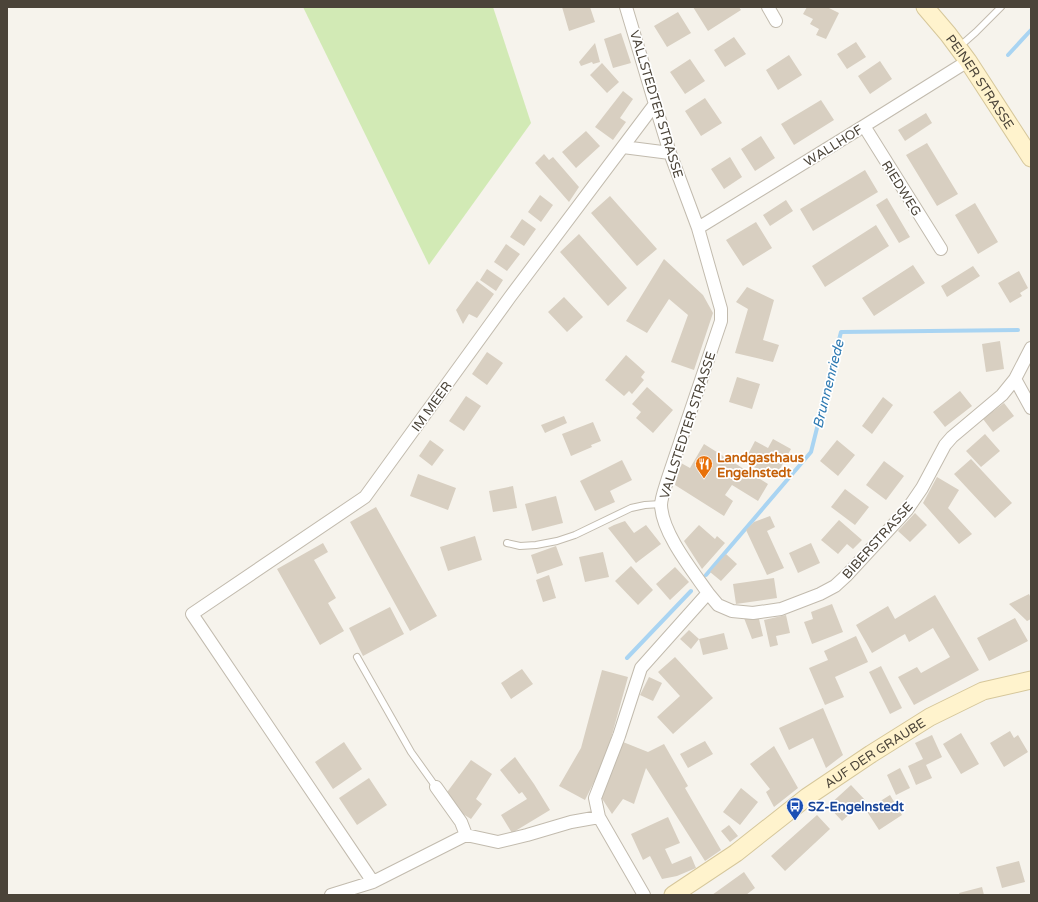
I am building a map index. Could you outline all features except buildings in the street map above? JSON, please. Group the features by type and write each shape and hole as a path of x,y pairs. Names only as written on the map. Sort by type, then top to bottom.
{"street":[{"name":"VALLSTEDTER STRASSE","path":"626,7 670,153 698,228 721,309 721,321 668,478 661,504 664,522 673,540 708,593"},
{"path":"768,7 776,21"},
{"name":"PEINER STRASSE","path":"925,7 963,54 1031,158"},
{"name":"WALLHOF","path":"698,228 864,126 963,54"},
{"name":"IM MEER","path":"373,882 192,614 365,497 510,296 655,104"},
{"name":"RIEDWEG","path":"864,126 941,249"},
{"path":"623,147 670,153"},
{"name":"BIBERSTRASSE","path":"708,593 718,605 732,611 753,613 781,609 820,594 836,586 848,575 907,510 922,488 945,445 952,437 1002,395 1015,379 1031,348"},
{"path":"1015,379 1031,408"},
{"path":"644,895 599,817 595,798 619,736 641,668 708,593"},
{"name":"AUF DER GRAUBE","path":"673,895 736,853 807,797 930,717 983,691 1031,680"},
{"path":"436,787 461,822 466,835"},
{"path":"331,895 373,882 466,835 498,842 571,822 599,817"}],"lane":[{"path":"963,54 976,32 1001,7"},
{"path":"507,543 520,546 536,545 557,540 575,535 631,508 661,504"},
{"path":"357,656 411,752 436,787"}],"green space":[{"path":"303,7 493,7 531,123 429,265"}],"waterway":[{"name":"Brunnenriede","path":"1008,55 1031,30"},
{"name":"Brunnenriede","path":"706,575 811,452 841,332 1018,330"},
{"name":"Brunnenriede","path":"627,658 691,591"}],"place":[{"name":"Landgasthaus Engelnstedt","path":"704,479"},
{"name":"SZ-Engelnstedt","path":"795,821"}]}
